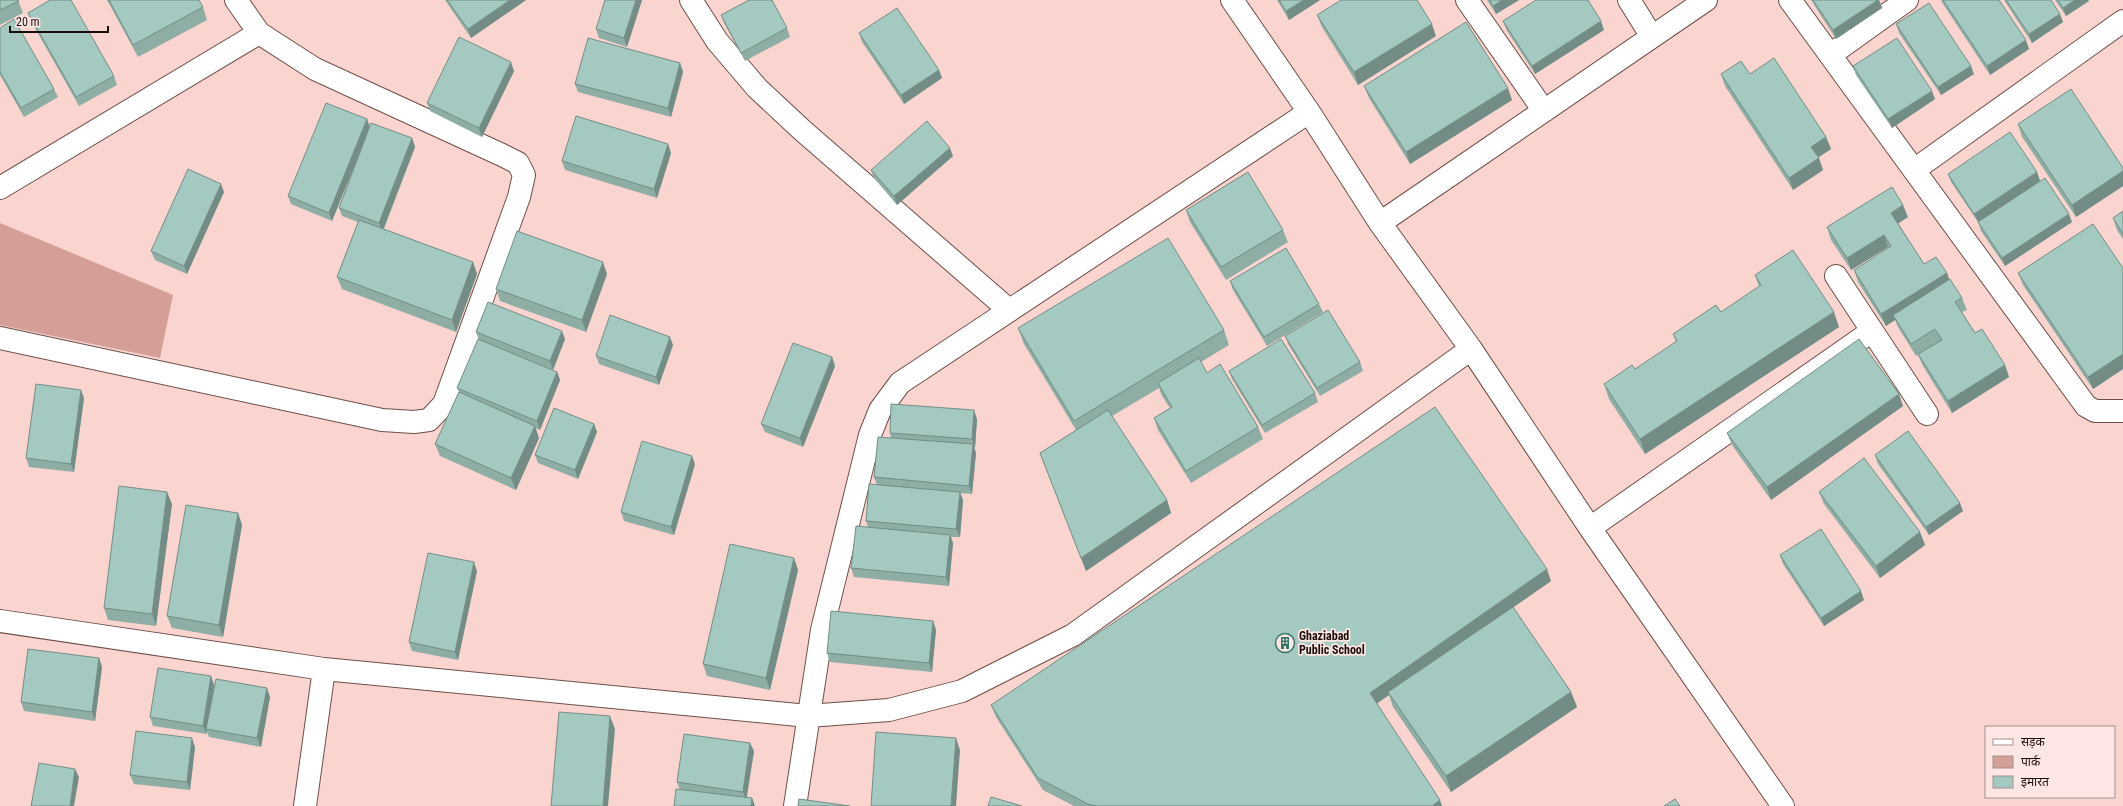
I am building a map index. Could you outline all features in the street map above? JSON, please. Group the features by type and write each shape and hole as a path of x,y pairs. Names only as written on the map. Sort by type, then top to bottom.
{"street":[{"path":"0,338 382,420 414,422 429,420 444,404 519,197 524,175 518,163 315,70 259,33 236,0"},
{"path":"691,0 717,41 757,88 802,130 1009,310"},
{"path":"1232,0 1309,112 1380,223 1471,349 1590,528 1783,806"},
{"path":"1467,0 1544,111"},
{"path":"1629,0 1652,37"},
{"path":"1380,223 1706,0"},
{"path":"1790,0 2086,406 2095,411 2123,411"},
{"path":"1830,55 1907,0"},
{"path":"1914,170 2123,21"},
{"path":"0,188 259,33"},
{"path":"794,806 822,630 870,435 880,410 900,383 1309,112"},
{"path":"1836,276 1927,414"},
{"path":"1590,528 1872,331"},
{"path":"0,621 324,669 808,716 889,710 962,691 1073,635 1471,349"},
{"path":"305,806 324,669"}],"green space":[{"path":"0,223 173,295 160,358 0,325"}],"building":[{"path":"0,0 18,0 19,1 0,10"},
{"path":"50,0 71,0 114,76 76,97 28,13"},
{"path":"109,0 199,0 203,7 133,45"},
{"path":"447,0 510,0 468,29"},
{"path":"605,0 636,0 624,38 596,29"},
{"path":"749,0 772,0 787,28 741,53 721,15"},
{"path":"1279,0 1304,0 1286,11"},
{"path":"1341,0 1417,0 1432,24 1354,72 1317,15"},
{"path":"1490,0 1502,0 1493,6"},
{"path":"1536,0 1588,0 1601,21 1532,66 1503,21"},
{"path":"1813,0 1878,0 1833,30"},
{"path":"1943,0 1999,0 2026,40 1987,66"},
{"path":"2006,0 2051,0 2060,14 2029,34"},
{"path":"2058,0 2075,0 2063,8"},
{"path":"1929,3 1971,66 1938,87 1896,24"},
{"path":"897,8 939,70 901,95 859,33"},
{"path":"14,19 54,89 21,108 0,72 0,28"},
{"path":"1466,22 1508,88 1406,152 1364,86"},
{"path":"459,37 511,62 479,128 427,103"},
{"path":"588,38 680,63 668,108 575,84"},
{"path":"1897,38 1932,91 1888,119 1853,66"},
{"path":"1774,58 1826,137 1811,147 1819,158 1789,178 1721,74 1741,61 1750,74"},
{"path":"2071,89 2123,168 2123,171 2072,205 2018,124"},
{"path":"326,103 367,119 329,213 288,196"},
{"path":"576,116 668,144 654,189 562,161"},
{"path":"927,121 950,148 894,196 871,170"},
{"path":"371,123 412,138 379,223 339,208"},
{"path":"2010,132 2037,172 1974,214 1948,174"},
{"path":"188,169 221,184 184,266 151,251"},
{"path":"1248,172 1283,230 1221,267 1186,210"},
{"path":"2045,178 2069,214 2002,258 1978,222"},
{"path":"1892,187 1903,205 1891,213 1924,264 1936,257 1947,273 1881,314 1854,270 1891,246 1884,235 1847,258 1827,227"},
{"path":"2123,211 2123,234 2113,218"},
{"path":"359,220 473,262 452,320 337,277"},
{"path":"2093,224 2123,268 2123,354 2088,377 2018,273"},
{"path":"517,231 603,262 582,320 496,289"},
{"path":"1168,238 1224,330 1074,421 1018,328"},
{"path":"1286,248 1319,304 1264,337 1230,281"},
{"path":"1793,250 1834,312 1640,439 1604,384 1632,365 1635,369 1677,341 1673,334 1716,305 1721,312 1761,285 1755,275"},
{"path":"1950,279 1962,298 1955,302 1975,333 1982,329 2005,365 1948,401 1918,354 1942,340 1935,329 1911,344 1893,315"},
{"path":"488,302 562,331 550,361 476,332"},
{"path":"1328,310 1360,362 1317,388 1285,336"},
{"path":"610,315 670,337 656,377 596,356"},
{"path":"478,339 557,372 537,421 457,388"},
{"path":"1281,339 1315,393 1262,425 1229,371"},
{"path":"1859,339 1899,394 1767,487 1727,433"},
{"path":"793,343 832,357 800,438 761,424"},
{"path":"1199,358 1207,373 1220,364 1258,427 1186,471 1154,418 1172,407 1158,383"},
{"path":"36,384 81,390 71,464 26,458"},
{"path":"459,392 535,426 511,478 435,444"},
{"path":"891,404 974,410 972,439 890,433"},
{"name":"Ghaziabad Public School","path":"1435,407 1547,569 1370,693 1440,800 1432,806 1097,806 1088,804 1038,778 991,705"},
{"path":"554,408 594,424 575,470 535,455"},
{"path":"1108,410 1167,500 1081,558 1040,453"},
{"path":"1908,431 1960,503 1926,527 1875,455"},
{"path":"878,437 973,444 969,486 874,477"},
{"path":"642,441 692,456 671,527 621,512"},
{"path":"1864,458 1920,532 1876,566 1819,492"},
{"path":"869,484 960,492 956,529 866,521"},
{"path":"119,486 167,492 152,614 104,608"},
{"path":"186,505 238,513 219,625 167,616"},
{"path":"856,526 950,535 946,577 851,568"},
{"path":"1821,529 1861,591 1821,618 1780,555"},
{"path":"730,544 794,558 766,678 703,664"},
{"path":"428,553 474,562 455,652 409,642"},
{"path":"1513,607 1571,692 1446,776 1388,692"},
{"path":"831,611 933,621 929,663 827,653"},
{"path":"28,649 99,658 92,712 21,702"},
{"path":"158,668 211,676 203,726 150,717"},
{"path":"216,679 267,688 257,738 206,729"},
{"path":"559,712 610,716 603,806 551,806"},
{"path":"136,731 192,738 187,782 130,775"},
{"path":"876,732 956,738 951,806 871,806"},
{"path":"684,734 750,743 743,792 677,782"},
{"path":"39,763 75,769 70,806 31,806"},
{"path":"676,789 752,798 751,806 674,806"},
{"path":"991,797 1022,806 988,806"},
{"path":"799,799 850,806 798,806"},
{"path":"1675,799 1680,806 1664,806"}],"place":[{"name":"Ghaziabad Public School","path":"1285,643"}]}
